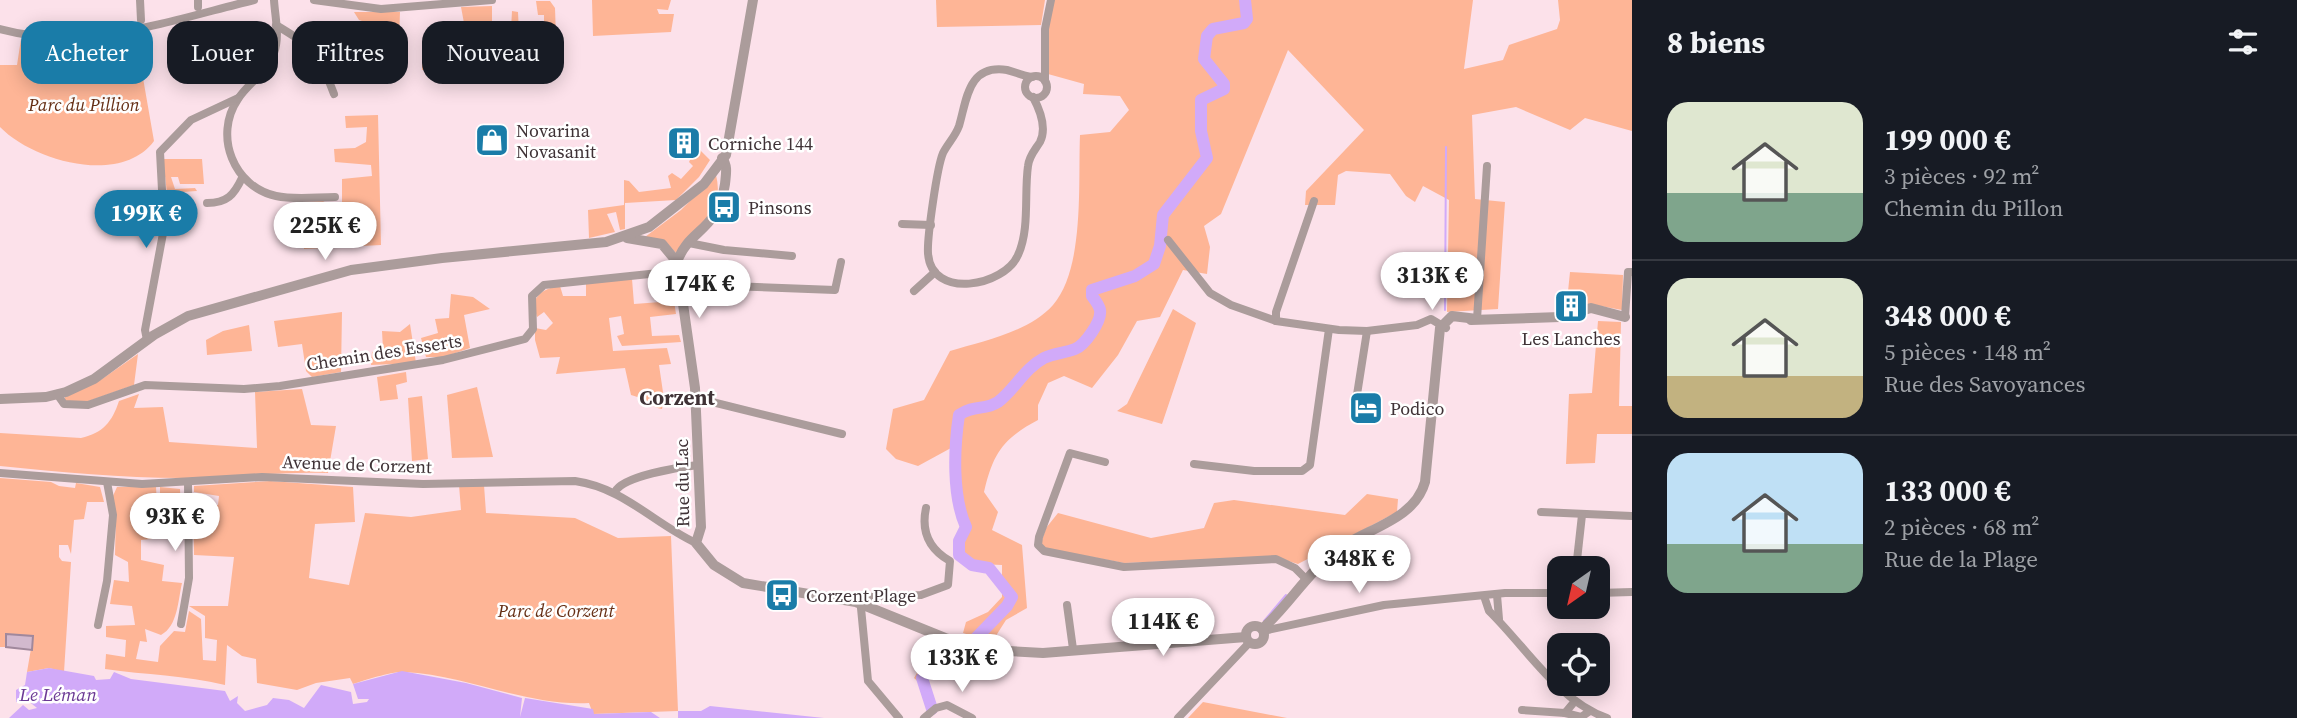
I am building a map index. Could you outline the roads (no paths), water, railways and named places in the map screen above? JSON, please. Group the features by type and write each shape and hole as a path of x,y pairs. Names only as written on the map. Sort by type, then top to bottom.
{"street":[{"path":"140,0 141,20"},
{"path":"0,29 70,38 137,29 254,0"},
{"path":"274,0 276,21"},
{"path":"314,0 376,9 492,0"},
{"path":"1039,109 1047,88 1044,68 1051,0"},
{"path":"623,238 660,220 688,198 720,163 730,144 750,4"},
{"path":"1025,86 1044,68"},
{"path":"1017,74 1039,109 1042,136 1028,163 1022,244 1017,258 1006,270 969,285 952,284 935,272 928,254 940,163 956,136 972,81 985,71 995,69 1034,77 1045,81"},
{"path":"147,340 145,330 164,228 160,152 184,125 238,98 252,84"},
{"path":"330,84 334,94"},
{"path":"1033,97 1043,95"},
{"path":"238,98 230,119 227,142 242,178 273,196 335,197"},
{"path":"215,108 230,119"},
{"path":"0,399 57,394 94,379 147,340 199,312 351,270 623,238 662,244 677,266 689,243 718,211 720,163"},
{"path":"1477,319 1487,166"},
{"path":"207,203 221,203 229,199 242,178"},
{"path":"1276,321 1276,312 1314,201"},
{"path":"902,224 931,225"},
{"path":"1168,240 1210,293 1231,305 1276,321 1329,329 1367,331 1417,325 1430,319 1444,326"},
{"path":"689,243 724,250 792,256"},
{"path":"680,291 715,292 729,286 835,290 841,262"},
{"name":"Rue du Lac","path":"677,266 696,398 701,531 696,543 714,565 743,583 862,603 957,642 990,650 1027,652 1198,640 1248,640"},
{"name":"Chemin des Esserts","path":"57,394 65,404 88,405 145,385 262,388 443,360 525,339 533,329 532,296 544,285 677,266"},
{"path":"914,291 935,272"},
{"path":"1263,630 1336,550 1403,513 1419,496 1425,482 1437,359 1444,326 1455,316 1477,319 1572,318 1597,313 1628,318 1628,272 1632,272"},
{"path":"1194,464 1290,471 1302,471 1310,465 1329,329"},
{"path":"1356,401 1367,331"},
{"path":"696,398 842,433"},
{"path":"1105,462 1070,453 1039,537 1038,545 1044,551 1124,567 1276,559 1295,568 1307,580"},
{"path":"615,492 620,485 669,468 698,465"},
{"name":"Avenue de Corzent","path":"0,472 107,482 188,483 262,477 423,484 575,481 615,492 674,532 696,543"},
{"path":"98,625 107,582 113,515 107,482"},
{"path":"181,624 189,578 188,483"},
{"path":"899,718 873,689 867,676 862,603 866,597 921,595 948,585 950,561 939,555 927,538 923,520 926,508"},
{"path":"1541,512 1632,516"},
{"path":"1577,556 1582,515"},
{"path":"1610,593 1632,592"},
{"path":"1178,718 1248,640 1251,627 1263,630 1384,605 1547,593"},
{"path":"1497,597 1501,621"},
{"path":"1485,599 1489,611 1575,701 1608,718"},
{"path":"1067,605 1071,612 1073,648"},
{"path":"1565,713 1575,701"},
{"path":"924,718 933,710 949,705 972,718"},
{"path":"1522,710 1583,717 1590,711"}],"water":[{"name":"Le Léman","path":"49,668 94,676 96,680 110,679 114,672 131,679 225,691 230,701 238,696 237,703 245,711 267,705 273,698 289,700 304,708 321,685 351,692 353,704 367,702 369,699 358,699 353,684 402,671 466,683 522,698 520,717 525,698 593,709 594,714 651,712 660,718 9,718 23,705 29,710 37,708 27,700 16,702 16,690 25,685 27,672"},
{"path":"710,706 824,718 678,718 678,711 701,711"}],"waterway":[{"path":"975,639 1007,606 1012,597 989,568 972,565 959,555 959,541 966,527 958,501 955,472 959,415 998,402 1037,362 1079,347 1092,332 1100,315 1092,290 1135,276 1154,264 1160,246 1163,215 1207,158 1201,131 1201,100 1224,89 1224,84 1204,59 1207,36 1213,29 1244,23 1247,19 1245,0"},
{"path":"1445,310 1446,147"},
{"path":"1316,559 1327,552"},
{"path":"1264,621 1286,595"},
{"path":"932,709 922,678 968,652"}],"place":[{"name":"Novarina Novasanit","path":"492,140"},
{"name":"Corniche 144","path":"684,143"},
{"name":"Pinsons","path":"724,207"},
{"name":"Les Lanches","path":"1571,306"},
{"name":"Podico","path":"1366,408"},
{"name":"Corzent Plage","path":"782,595"}],"district":[{"name":"Corzent","path":"677,397"}],"park label":[{"name":"Parc du Pillion","path":"84,104"},
{"name":"Parc de Corzent","path":"556,610"}]}
